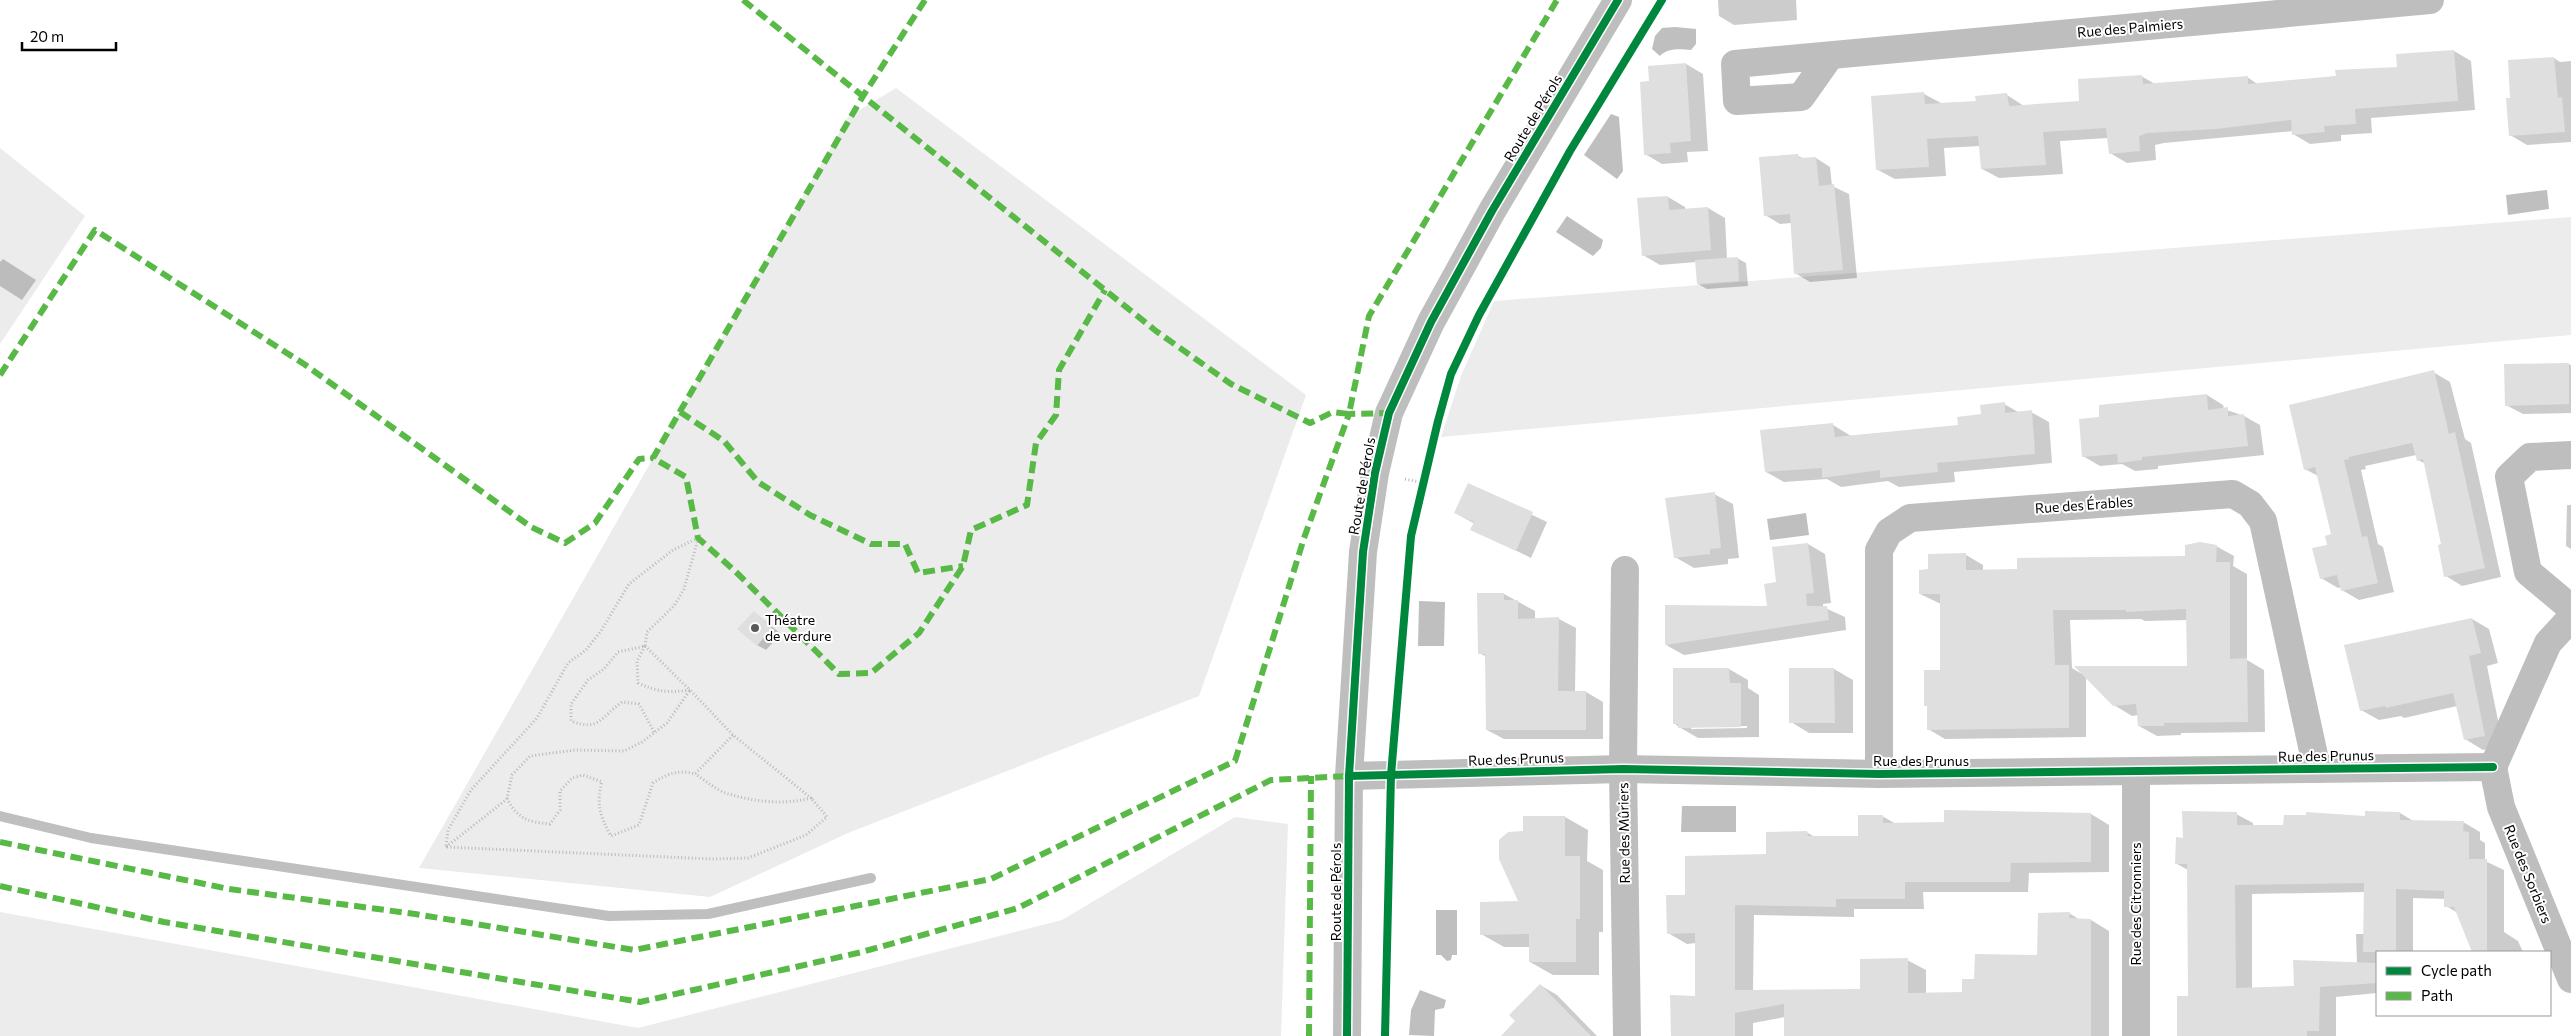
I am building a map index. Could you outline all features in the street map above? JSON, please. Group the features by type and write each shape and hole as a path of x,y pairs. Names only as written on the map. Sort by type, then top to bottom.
{"street":[{"name":"Route de Pérols","path":"1347,1036 1349,776 1363,552 1375,473 1389,413 1431,322 1492,211 1618,0"},
{"name":"Rue des Palmiers","path":"1830,56 2282,7 2430,0"},
{"path":"2571,455 2530,457 2509,477 2528,572 2571,608"},
{"name":"Rue des Érables","path":"1879,774 1879,550 1889,532 1910,518 2234,494 2250,504 2264,521 2317,769"},
{"name":"Rue des Mûriers","path":"1625,570 1623,768 1627,1036"},
{"path":"2493,767 2548,643 2571,618"},
{"name":"Rue des Prunus","path":"1349,776 1623,768 1879,774 2493,767"},
{"name":"Rue des Sorbiers","path":"2493,767 2501,807 2571,979"},
{"name":"Rue des Citronniers","path":"2136,772 2136,1036"}],"path":[{"path":"1422,492 1426,474"},
{"path":"446,848 448,830 471,790 537,718 568,663 586,650 601,631 629,584 674,550 698,538 684,589 674,606 647,632 645,646 637,660 638,683 653,690 667,693 690,690"},
{"path":"446,848 712,860 748,858 806,834 827,817 811,798 733,735 645,646"},
{"path":"645,646 618,652 604,669 588,680 571,704 571,721 586,727 600,722 622,702 639,704 654,732"},
{"path":"446,848 507,799 512,776 530,756 575,750 624,751 642,742 667,723 690,690"},
{"path":"695,774 733,735"},
{"path":"507,799 515,813 532,822 550,824 560,810 560,791 572,778 583,775 602,782 598,796 601,819 611,836 639,825 653,783 668,773 685,771 695,774 727,794 772,802 797,802 811,798"}],"shaded area":[{"path":"1662,28 1696,29 1696,44 1691,50 1670,50 1660,56 1652,49 1655,36"},
{"path":"896,88 1306,395 1199,696 848,833 710,897 419,868 848,117"},
{"path":"1611,114 1619,117 1623,171 1617,179 1584,155"},
{"path":"0,148 85,216 0,344"},
{"path":"2547,190 2549,209 2508,215 2506,195"},
{"path":"1567,216 1603,240 1601,248 1593,256 1556,232"},
{"path":"2571,217 2571,335 1441,437 1461,376 1494,301"},
{"path":"1806,513 1809,535 1770,540 1767,519"},
{"path":"1419,601 1445,602 1444,646 1418,646"},
{"path":"1682,806 1736,806 1736,832 1681,832"},
{"path":"1235,817 1288,824 1281,1036 0,1036 0,912 638,1028 1062,920"},
{"path":"1436,910 1457,910 1457,955 1452,955 1451,960 1447,961 1441,955 1436,955"},
{"path":"1420,990 1446,1000 1444,1008 1435,1010 1434,1036 1409,1035 1411,1010"}],"building":[{"path":"2454,50 2458,101 2355,109 2356,124 2324,126 2325,132 2292,135 2291,120 2216,129 2147,133 2139,136 2140,151 2109,154 2106,128 2043,132 2046,165 1981,169 1978,136 1927,139 1929,167 1876,170 1871,96 1924,92 1925,104 1976,101 1975,96 2007,93 2009,106 2079,101 2078,79 2142,75 2143,84 2248,76 2248,84 2336,76 2335,70 2397,67 2396,54"},
{"path":"2554,57 2558,98 2562,97 2565,132 2509,136 2506,98 2510,98 2508,60"},
{"path":"1686,63 1691,141 1670,143 1671,153 1644,155 1640,82 1649,81 1648,66"},
{"path":"1798,154 1799,158 1816,157 1819,186 1834,184 1843,270 1794,274 1790,214 1764,216 1759,157"},
{"path":"1668,196 1669,210 1708,207 1711,250 1642,256 1637,198"},
{"path":"1738,257 1739,281 1697,284 1695,260"},
{"path":"2569,363 2569,404 2505,406 2504,364"},
{"path":"2434,370 2449,434 2455,432 2485,568 2444,577 2438,545 2441,544 2423,459 2417,461 2412,443 2349,457 2349,459 2344,460 2362,537 2367,536 2378,583 2341,591 2337,575 2320,579 2312,548 2327,545 2325,536 2331,534 2315,467 2304,470 2289,405"},
{"path":"2207,394 2208,410 2228,407 2228,416 2244,414 2248,446 2142,457 2142,460 2118,463 2117,454 2082,457 2079,419 2099,417 2099,405"},
{"path":"2005,402 2005,413 2032,410 2035,454 1937,463 1938,472 1880,478 1880,470 1822,478 1822,468 1765,472 1760,430 1833,423 1835,437 1958,425 1957,417 1981,414 1980,405"},
{"path":"1468,483 1533,512 1516,551 1470,530 1474,522 1454,513"},
{"path":"1715,492 1721,548 1710,549 1710,554 1674,558 1665,498"},
{"path":"2200,542 2217,545 2216,562 2230,562 2230,659 2247,658 2248,722 2164,723 2164,726 2138,726 2136,704 2113,706 2074,666 2187,666 2186,609 2126,612 2126,610 2053,610 2055,665 2069,665 2069,728 1927,730 1927,706 1924,706 1924,670 1940,670 1940,594 1919,594 1919,570 1928,569 1928,554 1966,553 1966,570 2017,569 2017,558 2185,556 2185,545"},
{"path":"1808,543 1814,593 1806,594 1807,606 1827,606 1829,620 1665,645 1665,605 1767,606 1764,584 1776,582 1772,547"},
{"path":"1477,593 1504,593 1504,600 1518,600 1518,619 1559,617 1558,691 1586,691 1586,730 1486,730 1485,654 1478,654"},
{"name":"Théatre de verdure","path":"754,611 772,628 757,646 737,629"},
{"path":"2472,618 2481,653 2469,656 2485,736 2464,740 2453,693 2386,708 2385,706 2360,711 2344,645"},
{"path":"1673,668 1729,668 1730,683 1741,683 1741,727 1678,728 1678,724 1673,724"},
{"path":"1789,668 1834,668 1835,723 1789,723"},
{"path":"1944,810 2091,813 2091,862 2011,863 2010,882 1905,882 1905,899 1836,899 1836,907 1735,905 1735,990 1860,989 1860,959 1908,958 1908,993 1962,992 1962,979 1974,979 1975,954 2037,955 2038,913 2070,912 2069,918 2091,919 2091,1036 1784,1036 1784,1004 1735,1013 1735,1036 1671,1036 1670,995 1695,996 1695,933 1667,934 1666,895 1685,895 1685,856 1766,854 1766,832 1807,831 1808,836 1858,836 1858,815 1883,815 1883,823 1944,822"},
{"path":"2182,811 2237,812 2237,825 2283,825 2284,815 2306,815 2306,812 2365,816 2365,811 2400,812 2400,820 2464,821 2463,831 2469,832 2469,859 2487,859 2487,951 2472,951 2454,907 2444,907 2444,891 2396,889 2396,951 2363,952 2364,883 2235,885 2236,988 2294,986 2293,960 2376,963 2376,983 2320,987 2319,1031 2307,1031 2307,1036 2177,1036 2177,996 2188,996 2187,864 2175,864 2176,837 2183,838"},
{"path":"1523,816 1565,816 1565,856 1580,856 1580,919 1576,919 1576,962 1529,962 1529,934 1480,935 1480,902 1518,901 1499,859 1499,840 1508,832 1523,831"},
{"path":"1540,984 1591,1036 1501,1036 1515,1021 1509,1015"}],"waterway":[{"path":"0,816 91,838 609,916 708,914 871,878"}],"marked path":[{"path":"743,0 1156,331 1231,384 1310,423 1333,412 1349,414 1369,316 1557,0"},
{"path":"925,0 863,96 653,458 686,477 698,538 736,572 839,674 871,673 919,633 963,566 971,530 1027,505 1036,443 1056,415 1059,370 1105,290"},
{"path":"0,375 95,230 304,364 531,527 565,543 595,523 639,459 653,458"},
{"path":"680,412 724,441 758,482 810,515 871,544 905,544 918,573 963,566"},
{"path":"0,842 229,889 415,914 634,950 991,879 1235,761 1304,538 1349,414 1389,413"},
{"path":"1309,1036 1311,776"},
{"path":"0,886 164,922 640,1002 862,952 1018,908 1271,780 1349,776"}],"cycle path":[{"path":"1347,1036 1349,776 1363,552 1375,473 1389,413 1431,322 1492,211 1618,0"},
{"path":"1385,1036 1391,775 1411,536 1438,421 1451,374 1479,315 1570,151 1662,0"},
{"path":"1349,776 1623,769 1879,774 2493,767"}],"place":[{"name":"Théatre de verdure","path":"755,628"}]}
